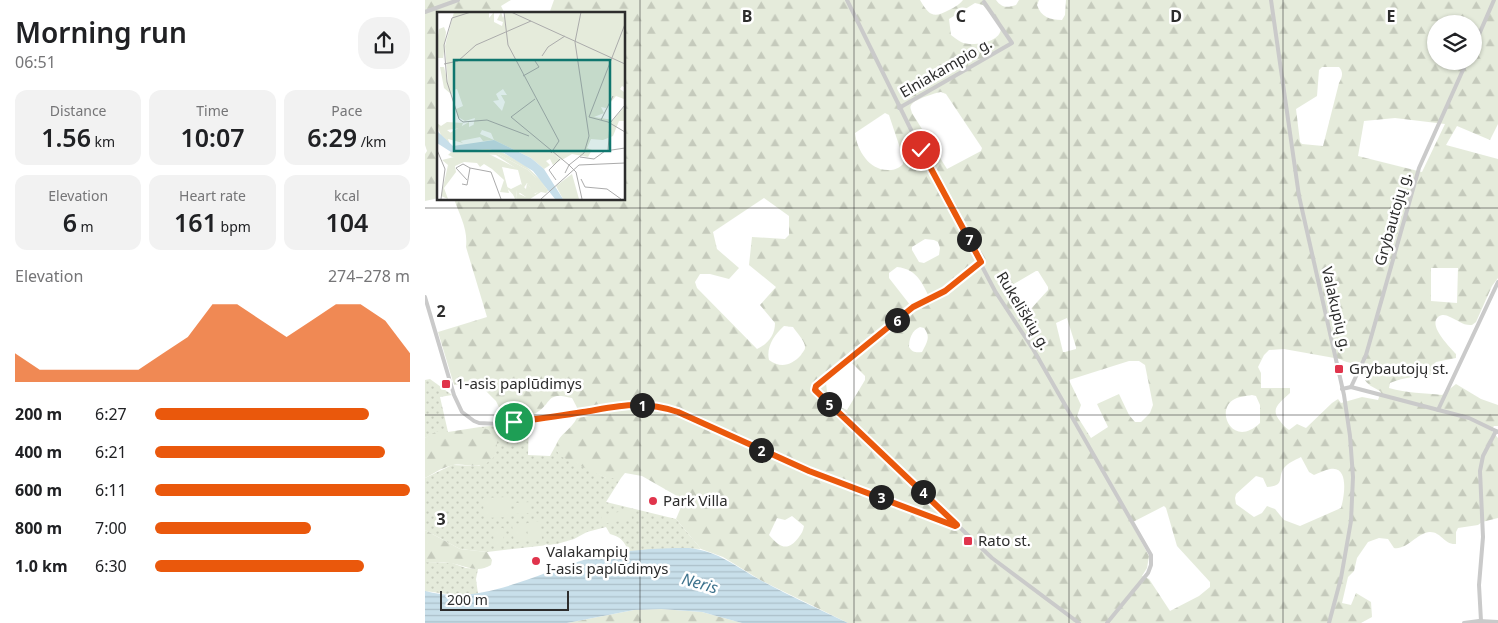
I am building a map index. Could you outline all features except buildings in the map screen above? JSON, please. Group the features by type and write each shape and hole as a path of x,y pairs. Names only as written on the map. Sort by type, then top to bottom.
{"street":[{"path":"425,12 458,0"},
{"name":"Rukeliškių g.","path":"847,0 899,108 995,291 1033,348 1151,555 1151,565 1148,573 1107,623"},
{"name":"Valakupių g.","path":"1271,0 1299,196 1342,389 1351,443 1352,503 1346,554 1329,623"},
{"path":"1482,28 1494,0"},
{"name":"Elniakampio g.","path":"899,108 1012,43 984,2"},
{"name":"Grybautojų g.","path":"1351,388 1366,355 1419,168 1463,70"},
{"path":"981,262 945,291 913,307 816,386 816,392 992,558 1079,623"},
{"path":"1438,410 1498,282"},
{"path":"425,297 454,396 462,412 474,421 497,424 555,417 631,404 657,406 678,412 809,471 952,526 957,525"},
{"path":"1342,389 1351,388 1469,418 1497,432 1483,456 1480,470 1483,537 1479,585 1481,621"},
{"path":"1464,623 1498,622"}],"green space":[{"path":"425,0 511,0 501,6 504,12 437,12 437,198 425,201 425,154 427,151 425,145"},
{"path":"554,0 920,0 929,12 935,15 944,13 963,0 996,0 1000,5 1007,7 1016,5 1019,0 1039,0 1037,5 1044,15 1062,20 1065,15 1066,0 1498,0 1498,124 1490,140 1457,126 1446,145 1498,159 1498,278 1492,286 1476,322 1472,325 1463,324 1444,315 1438,317 1436,326 1438,331 1456,354 1456,358 1436,362 1434,364 1436,374 1395,381 1390,383 1389,388 1442,395 1456,384 1481,399 1498,405 1498,426 1494,426 1491,430 1498,438 1498,518 1482,522 1478,525 1458,528 1456,544 1448,542 1433,532 1424,533 1399,548 1394,548 1388,539 1379,538 1368,542 1357,558 1354,571 1348,577 1342,603 1351,605 1356,593 1371,602 1372,617 1361,623 848,623 762,581 723,557 701,549 676,519 684,500 642,476 625,473 621,478 606,478 560,456 557,444 577,418 577,407 572,398 563,396 553,397 536,413 504,418 496,401 486,391 471,384 454,385 438,332 487,317 466,247 465,228 454,200 625,200 625,12 550,12","holes":["975,3 983,5 1001,28 1000,33 985,42 978,44 966,43 951,35 949,19","1322,67 1339,67 1342,71 1323,146 1302,144 1300,142 1296,109 1317,96 1319,70","941,92 946,94 982,148 981,151 947,169 912,113 911,108 911,105 921,98","885,113 889,115 903,157 903,164 891,170 876,167 866,159 858,147 855,133","1395,118 1445,124 1422,172 1358,156 1364,121","764,198 789,216 789,235 785,239 752,237 749,265 776,287 760,305 775,323 774,331 768,342 757,349 697,288 695,282 700,274 710,274 729,279 739,268 717,249 713,232","925,239 938,242 940,248 939,255 924,263 919,262 912,247","897,267 904,268 915,274 931,301 930,303 914,310 889,278 889,273","1431,268 1458,268 1457,303 1431,301","1038,271 1048,290 1026,312 1009,300 1007,288","1067,318 1076,349 1063,352 1056,323","784,326 793,327 805,346 801,355 786,365 773,363 769,360 768,355 772,342","920,327 926,331 928,340 922,352 914,352 909,347 910,338 917,328","1284,349 1340,359 1360,368 1366,382 1381,392 1378,400 1362,397 1341,403 1338,399 1306,428 1297,424 1289,430 1280,421 1276,409 1280,402 1290,393 1290,388 1261,388 1261,373 1258,367 1269,350","846,357 865,376 865,380 847,410 840,407 827,392 825,373","1129,361 1139,361 1145,365 1153,405 1150,413 1141,422 1135,422 1129,415 1119,394 1097,404 1108,427 1091,438 1077,416 1081,405 1069,380","1256,396 1260,405 1260,423 1250,430 1242,432 1235,430 1227,419 1228,405 1237,398","1301,457 1309,472 1314,475 1330,469 1336,469 1341,472 1344,483 1341,508 1300,526 1284,520 1275,509 1267,506 1262,513 1254,517 1236,504 1236,494 1256,476 1263,478 1267,487 1277,485 1284,468","1164,506 1177,546 1210,582 1210,587 1199,596 1170,611 1149,579 1142,576 1147,568 1149,556 1131,523","792,516 804,526 799,537 788,546 780,545 769,535 777,518 785,520"]},
{"path":"430,379 452,395 440,397 448,432 437,432 425,438 425,380"},
{"path":"529,422 528,455 550,456 557,443 557,451 606,478 621,478 606,502 676,519 701,549 678,548 629,552 622,540 610,534 606,527 587,532 574,539 557,544 487,552 460,549 425,530 425,478 452,465 479,466 495,455 495,437 480,427"},
{"path":"480,427 491,431 497,441 497,450 491,460 476,466 450,466 425,478 425,438 439,431 448,432"},
{"path":"510,497 510,517 484,518 483,498"},
{"path":"530,502 531,513 515,514 514,503"},
{"path":"630,510 632,519 602,524 601,515"},
{"path":"540,521 542,540 528,541 527,523"},
{"path":"525,523 526,541 514,542 512,524"},
{"path":"503,528 504,545 494,545 493,529"},
{"path":"425,530 460,549 487,552 492,560 491,565 486,568 476,569 450,563 425,562"},
{"path":"425,562 452,563 466,568 478,569 476,579 478,594 455,595 425,591"},
{"path":"661,609 702,612 742,623 567,623 634,610"}],"water":[{"name":"Neris","path":"663,548 689,548 709,552 727,560 773,587 848,623 742,623 702,612 661,609 634,610 567,623 425,623 425,591 446,595 487,591 527,580 567,565 612,553"}],"place":[{"name":"Grybautojų st.","path":"1339,369"},
{"name":"1-asis paplūdimys","path":"446,384"},
{"name":"Park Villa","path":"653,501"},
{"name":"Rato st.","path":"968,541"},
{"name":"Valakampių I-asis paplūdimys","path":"536,561"}],"route":[{"path":"514,422 631,404 667,408 809,471 952,526 957,525 913,481 815,390 816,386 913,307 945,291 981,262 921,150"}]}
